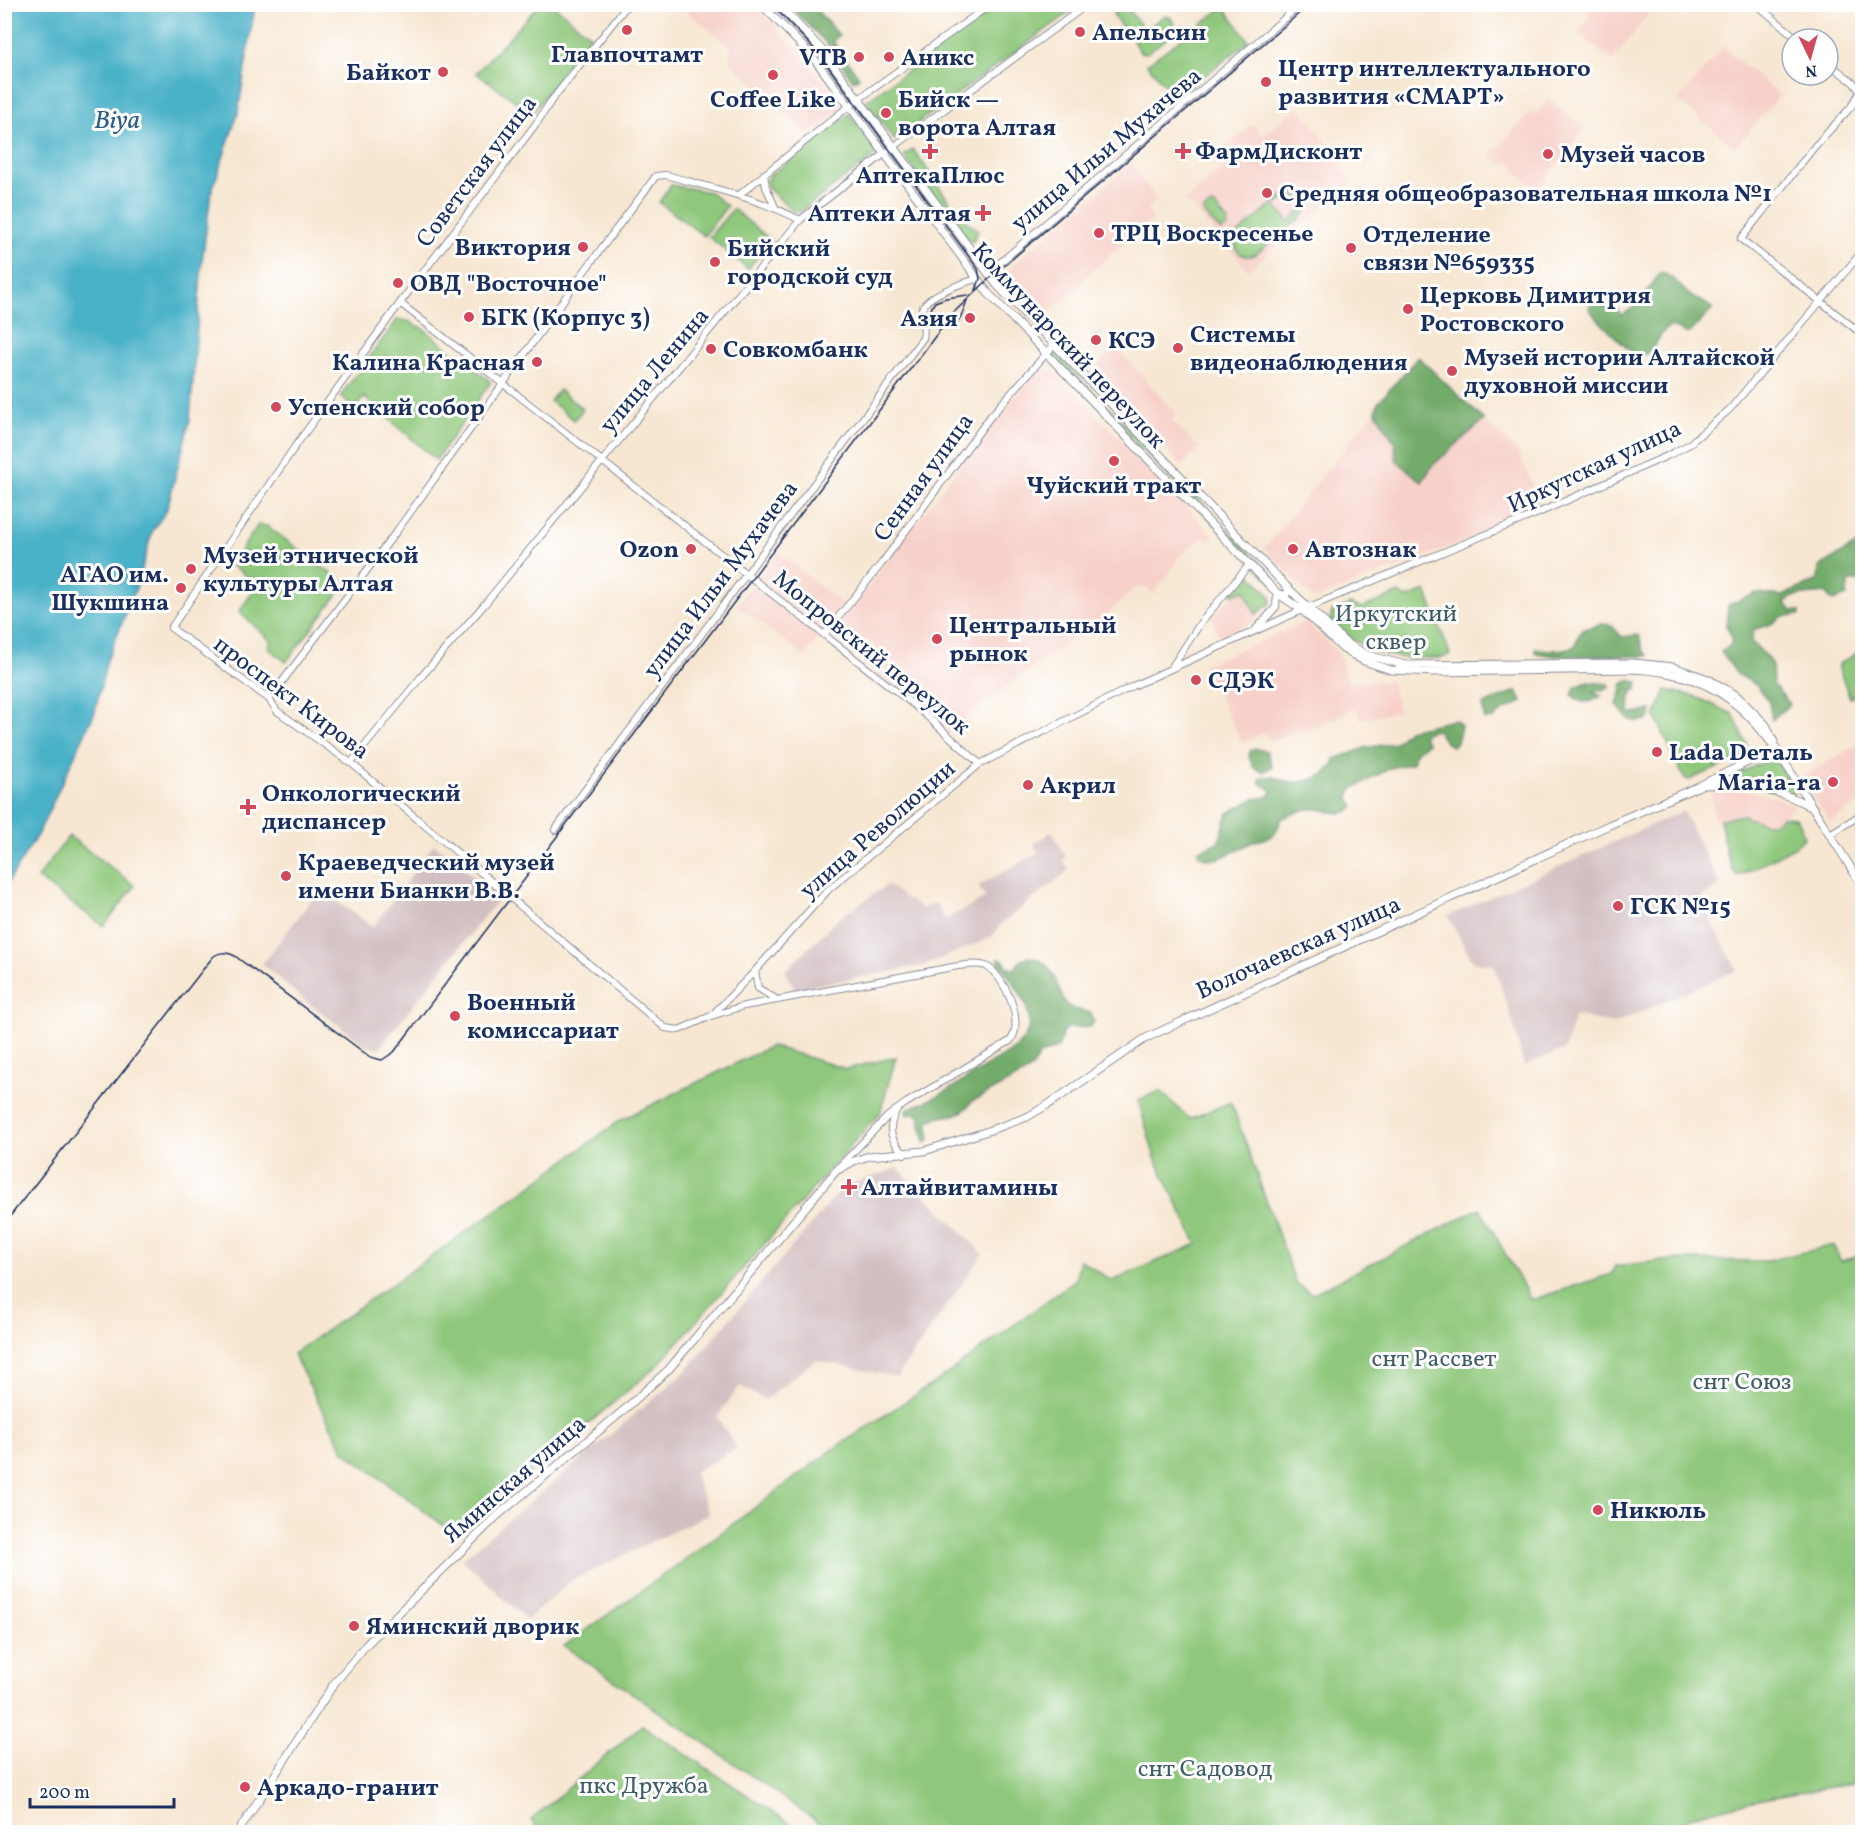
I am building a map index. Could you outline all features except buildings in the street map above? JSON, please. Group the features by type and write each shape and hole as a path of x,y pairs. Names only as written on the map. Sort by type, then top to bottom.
{"main road":[{"name":"Коммунарский переулок","path":"761,4 804,47 976,279 1277,593 1305,609"},
{"name":"Коммунарский переулок","path":"777,4 817,45 988,273 1054,345 1286,586 1305,609"},
{"path":"1305,609 1333,640 1352,654 1364,661 1392,670 1434,672 1655,670 1689,678 1706,685 1732,700 1754,720 1776,748 1863,886"},
{"name":"Волочаевская улица","path":"836,1170 869,1156 924,1151 1027,1116 1049,1104 1146,1038 1609,825 1697,787 1776,748"},
{"path":"1697,787 1726,784 1768,790 1798,800 1813,808"},
{"name":"Яминская улица","path":"238,1833 333,1685 366,1645 497,1516 669,1369 836,1170"}],"street":[{"name":"Советская улица","path":"171,628 296,445 564,83 628,4"},
{"path":"738,195 849,106 991,4"},
{"name":"улица Ленина","path":"351,764 800,220 884,154 1088,4"},
{"name":"улица Ильи Мухачева","path":"988,273 1301,4"},
{"path":"1756,4 1784,27"},
{"path":"1840,72 1861,89 1851,107 1801,163 1741,239 1863,334"},
{"path":"764,174 766,187 775,207"},
{"path":"269,699 396,532 656,176 666,175 738,195 775,207 800,220"},
{"name":"Иркутская улица","path":"1305,609 1474,541 1688,445 1730,409 1863,252"},
{"name":"улица Ильи Мухачева","path":"555,830 913,350 924,334 922,311 924,304 938,294 976,279"},
{"name":"Мопровский переулок","path":"400,303 919,709 980,764"},
{"name":"Сенная улица","path":"824,635 882,562 990,417 1054,345"},
{"path":"1171,669 1201,622 1250,564"},
{"path":"1253,632 1276,607 1277,593 1286,595 1288,592 1286,586"},
{"name":"улица Революции","path":"665,1028 679,1030 711,1016 829,890 980,764 1133,686 1305,609"},
{"name":"проспект Кирова","path":"171,628 269,699 277,711 351,764 665,1028"},
{"path":"1830,834 1863,814"},
{"path":"711,1016 744,1006 958,966 976,964 989,968 997,977 1014,1007 1017,1022 1014,1036 1003,1046 915,1097 896,1111 836,1170"},
{"path":"755,971 758,988 777,1000"},
{"path":"896,1111 890,1131 896,1146 906,1154"}],"shaded area":[{"path":"684,5 755,5 830,89 842,106 842,110 808,135 730,62 730,46 687,12 689,9"},
{"path":"1578,5 1655,5 1613,60 1577,33 1591,15"},
{"path":"1723,47 1780,95 1735,148 1678,100"},
{"path":"1549,99 1585,128 1538,189 1514,170 1516,166 1508,161 1504,165 1491,155 1531,111 1536,115"},
{"name":"Средняя общеобразовательная школа №1","path":"1299,106 1334,153 1352,184 1248,270 1185,200 1233,160 1224,148 1253,124 1263,136"},
{"path":"1132,163 1156,200 1147,209 1153,219 1086,276 1079,287 1041,319 1000,276"},
{"path":"1117,348 1177,415 1171,420 1199,448 1182,466 1090,370"},
{"path":"1040,369 1047,369 1058,375 1214,536 1210,541 1205,536 1178,557 1171,571 1153,594 1146,588 1134,589 1096,625 1042,660 952,730 948,730 866,664 874,654 876,646 867,639 862,645 838,626 992,423"},
{"path":"1376,412 1395,443 1396,460 1432,466 1484,420 1518,452 1542,506 1467,540 1312,598 1264,549"},
{"path":"778,553 844,605 826,629 822,630 761,580 760,576"},
{"path":"751,587 756,587 817,635 817,639 805,656 736,605"},
{"path":"1244,589 1259,619 1220,637 1211,618 1233,594"},
{"path":"1307,623 1337,651 1349,682 1391,681 1399,711 1360,719 1356,708 1307,731 1295,730 1271,742 1263,733 1242,744 1204,665"},
{"path":"1862,742 1862,801 1830,822 1803,777"},
{"path":"1717,789 1747,791 1776,797 1795,806 1775,823 1764,824 1750,818 1745,819 1744,815 1714,820 1711,795"},
{"path":"1683,811 1720,885 1700,899 1737,970 1613,1024 1575,1015 1565,1049 1524,1066 1513,1022 1494,965 1473,962 1448,916"},
{"path":"1052,831 1066,857 1063,860 1069,870 1000,925 992,937 926,965 795,989 785,971 838,919 887,885 922,909 935,903 945,919 986,898 978,886 1038,853 1034,844"},
{"path":"434,844 499,898 379,1048 367,1046 303,999 262,964 320,889 373,927"},
{"path":"898,1168 983,1254 897,1377 815,1360 765,1400 740,1386 717,1417 737,1448 693,1472 709,1514 571,1581 527,1620 462,1559 683,1374 844,1186"}],"green space":[{"path":"540,4 553,5 591,36 532,113 476,73"},
{"path":"789,5 812,5 839,35 833,41 859,77 853,81 830,47"},
{"path":"999,5 1080,5 894,140 866,101"},
{"path":"1125,6 1141,25 1130,33 1125,32 1113,14"},
{"path":"1224,7 1249,41 1176,98 1147,64"},
{"path":"1164,16 1170,17 1176,26 1176,31 1147,53 1140,52 1133,38"},
{"path":"849,114 878,153 801,211 793,211 768,188 766,182 768,177"},
{"path":"913,149 958,214 978,231 972,242 962,234 904,156"},
{"path":"671,185 710,192 727,206 704,236 659,202"},
{"path":"1291,189 1306,201 1304,215 1256,254 1244,256 1236,249 1234,240 1231,243 1229,241","holes":["1291,195 1301,199 1302,209 1289,222 1275,206"]},
{"path":"1211,205 1215,206 1228,222 1227,227 1221,231 1204,214 1204,210"},
{"path":"733,209 771,240 748,269 709,237"},
{"path":"1661,273 1671,277 1691,296 1713,309 1690,333 1670,326 1649,352 1637,354 1611,333 1589,308 1592,300 1599,296 1612,302 1621,315 1638,303"},
{"path":"398,319 411,322 418,328 420,326 491,382 436,460 364,397 356,408 340,396"},
{"path":"1055,352 1278,582 1275,586 1051,356"},
{"path":"1418,357 1484,420 1432,466 1422,482 1396,460 1395,443 1376,412 1377,404"},
{"path":"559,390 583,409 574,420 550,401"},
{"path":"258,525 267,526 340,580 341,590 286,662 268,648 271,641 239,612 258,584 231,565"},
{"path":"1862,541 1862,587 1859,581 1850,581 1847,596 1833,601 1825,593 1794,597 1785,603 1792,611 1800,611 1800,615 1783,616 1771,624 1753,630 1752,642 1772,665 1773,684 1790,704 1772,720 1769,702 1756,685 1737,674 1721,652 1731,645 1731,635 1726,626 1728,605 1757,593 1782,596 1818,580 1819,567"},
{"path":"1247,570 1271,597 1271,603 1256,614 1244,590 1233,594 1231,591"},
{"name":"Иркутский сквер","path":"1426,591 1450,654 1444,657 1408,658 1383,654 1352,639 1330,621 1332,612 1350,604 1362,608 1399,593 1407,598"},
{"path":"1602,624 1612,625 1623,637 1639,636 1643,650 1648,656 1555,656 1536,653 1535,648 1561,650 1571,648 1575,646 1578,636 1584,629"},
{"path":"1862,650 1862,689 1850,698 1839,664"},
{"path":"1628,680 1638,682 1637,690 1634,689 1630,698 1629,712 1632,714 1652,710 1647,721 1629,719 1617,705 1622,685"},
{"path":"1588,682 1609,684 1609,688 1593,692 1601,696 1590,701 1583,702 1572,695 1575,687"},
{"path":"1666,690 1694,696 1733,714 1748,747 1743,757 1689,780 1684,778 1655,716"},
{"path":"1517,691 1522,702 1504,710 1493,719 1484,719 1483,706"},
{"path":"1453,720 1461,726 1457,742 1452,746 1445,742 1437,730 1427,732 1423,736 1428,743 1416,751 1412,763 1390,768 1352,789 1349,797 1354,807 1349,811 1338,813 1315,809 1302,810 1281,819 1271,837 1255,841 1219,858 1205,858 1198,854 1198,851 1218,842 1228,813 1254,799 1271,794 1272,790 1260,783 1260,779 1268,776 1292,782 1312,780 1329,770 1335,759 1365,748 1395,743 1408,730"},
{"path":"1256,749 1267,751 1272,767 1263,772 1254,768 1249,757 1250,751"},
{"path":"1766,761 1777,762 1794,789 1791,795 1731,781 1732,776"},
{"path":"1745,815 1746,818 1764,823 1772,823 1782,817 1796,818 1800,823 1804,838 1796,846 1737,876 1727,856 1720,819"},
{"path":"69,836 135,886 104,926 37,878"},
{"path":"1027,957 1035,958 1047,965 1066,1004 1091,1013 1094,1022 1090,1027 1066,1028 1059,1047 1039,1055 1026,1073 971,1102 958,1114 930,1120 929,1139 925,1143 919,1116 907,1115 906,1111 938,1096 1008,1053 1026,1036 1028,1011 1017,989 998,962 999,959 1003,960 1008,967 1014,970 1020,961"},
{"path":"771,1046 846,1069 896,1057 880,1113 657,1366 456,1535 344,1451 293,1354 619,1121"},
{"path":"1160,1091 1190,1119 1231,1102 1296,1284 1312,1294 1480,1208 1531,1300 1612,1274 1615,1266 1671,1260 1767,1261 1833,1245 1841,1261 1862,1255 1862,1781 1747,1802 1690,1816 1680,1828 1663,1832 833,1832 564,1646 832,1450 946,1375 1075,1280 1080,1260 1112,1281 1197,1244 1155,1158 1138,1100"},
{"name":"пкс Дружба","path":"642,1725 803,1832 540,1832 531,1820"}],"water":[{"name":"Biya","path":"5,4 255,5 238,113 211,194 202,261 190,420 167,509 152,532 138,583 106,663 95,712 39,832 5,887 4,318 9,280 5,286"}],"tram line":[{"path":"771,4 818,53 978,269 980,279 976,290"},
{"path":"4,1224 217,954 226,953 235,956 370,1057 382,1060 394,1052 952,314 991,277 1310,4"},
{"path":"967,300 959,320 952,327 940,329 932,320 931,313 935,302 968,295"}],"place":[{"name":"Главпочтамт","path":"627,30"},
{"name":"Апельсин","path":"1080,32"},
{"name":"VTB","path":"859,57"},
{"name":"Аникс","path":"889,57"},
{"name":"Байкот","path":"443,72"},
{"name":"Coffee Like","path":"773,75"},
{"name":"Центр интеллектуального развития «СМАРТ»","path":"1266,82"},
{"name":"Бийск — ворота Алтая","path":"886,113"},
{"name":"АптекаПлюс","path":"930,151"},
{"name":"ФармДисконт","path":"1183,151"},
{"name":"Музей часов","path":"1548,154"},
{"name":"Средняя общеобразовательная школа №1","path":"1267,193"},
{"name":"Аптеки Алтая","path":"983,213"},
{"name":"ТРЦ Воскресенье","path":"1099,233"},
{"name":"Виктория","path":"583,247"},
{"name":"Отделение связи №659335","path":"1351,248"},
{"name":"Бийский городской суд","path":"715,262"},
{"name":"ОВД \"Восточное\"","path":"398,283"},
{"name":"Церковь Димитрия Ростовского","path":"1408,309"},
{"name":"БГК (Корпус 3)","path":"469,317"},
{"name":"Азия","path":"970,318"},
{"name":"КСЭ","path":"1096,340"},
{"name":"Системы видеонаблюдения","path":"1178,348"},
{"name":"Совкомбанк","path":"711,349"},
{"name":"Калина Красная","path":"537,362"},
{"name":"Музей истории Алтайской духовной миссии","path":"1452,371"},
{"name":"Успенский собор","path":"276,407"},
{"name":"Чуйский тракт","path":"1114,461"},
{"name":"Ozon","path":"691,549"},
{"name":"Автознак","path":"1293,549"},
{"name":"Музей этнической культуры Алтая","path":"191,569"},
{"name":"АГАО им. Шукшина","path":"181,588"},
{"name":"Центральный рынок","path":"937,639"},
{"name":"СДЭК","path":"1196,680"},
{"name":"Lada Dеталь","path":"1657,752"},
{"name":"Maria-ra","path":"1833,782"},
{"name":"Акрил","path":"1028,785"},
{"name":"Онкологический диспансер","path":"248,807"},
{"name":"Краеведческий музей имени Бианки В.В.","path":"286,876"},
{"name":"ГСК №15","path":"1618,906"},
{"name":"Военный комиссариат","path":"455,1016"},
{"name":"Алтайвитамины","path":"849,1187"},
{"name":"Никюль","path":"1598,1510"},
{"name":"Яминский дворик","path":"354,1626"},
{"name":"Аркадо-гранит","path":"245,1787"}],"park label":[{"name":"снт Рассвет","path":"1434,1358"},
{"name":"снт Союз","path":"1742,1381"},
{"name":"снт Садовод","path":"1205,1768"}]}
